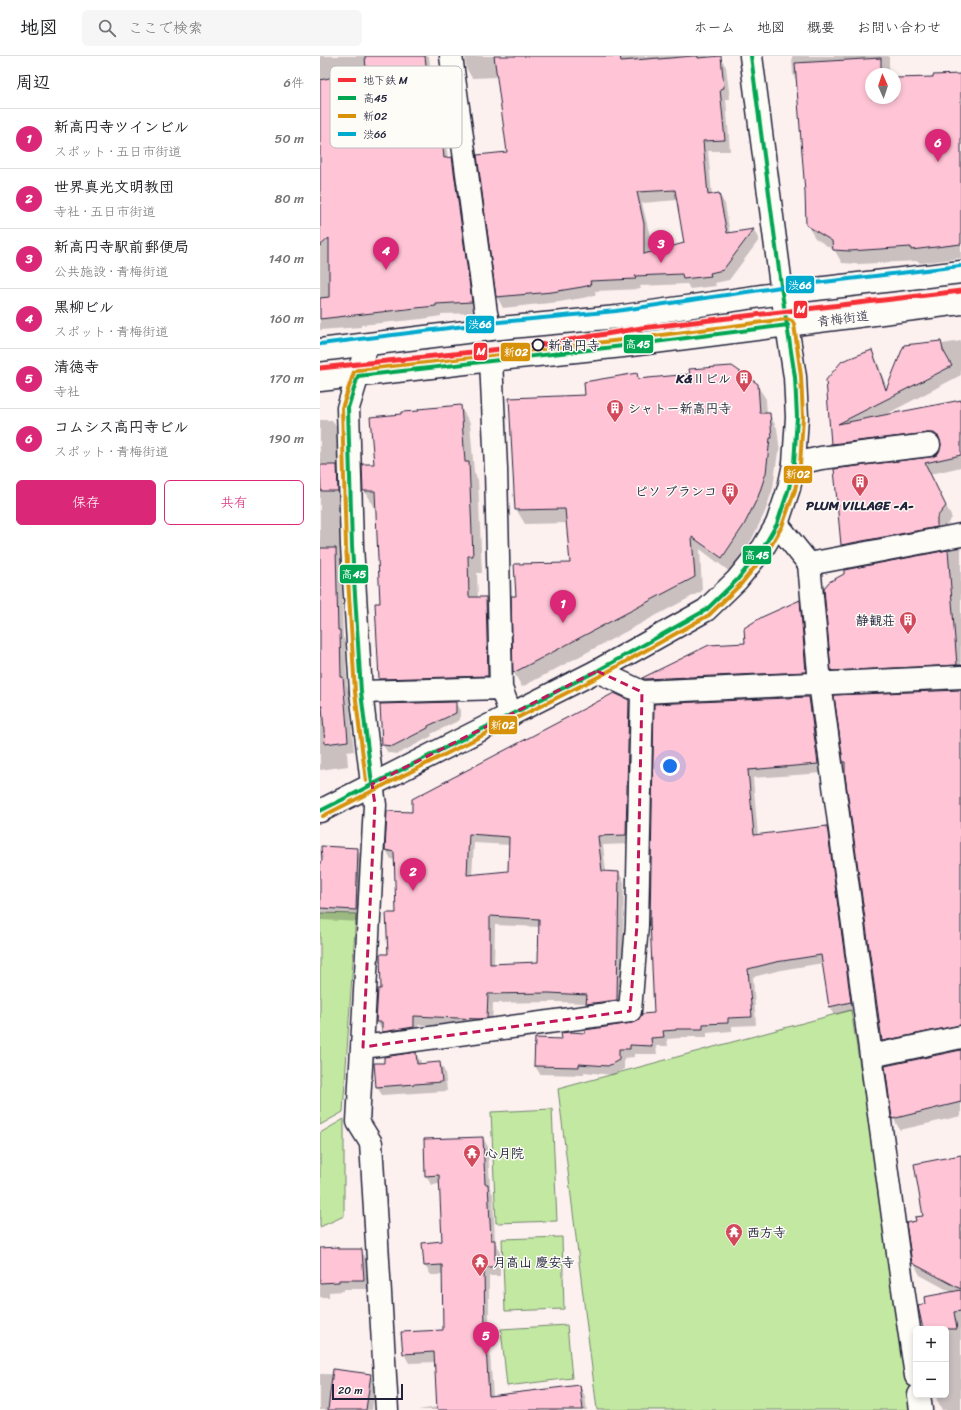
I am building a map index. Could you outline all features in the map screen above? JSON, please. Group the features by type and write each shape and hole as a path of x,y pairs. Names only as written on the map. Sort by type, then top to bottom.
{"street":[{"path":"451,56 452,66"},
{"path":"320,811 597,671 706,610 737,580 763,548 777,524 789,488 794,464 797,417 795,377 782,293 751,56"},
{"path":"462,137 486,313 490,329"},
{"path":"320,350 490,329 617,317 782,293 961,272"},
{"name":"青梅街道","path":"320,380 623,346 961,303"},
{"path":"367,345 348,408 352,546 361,692 375,805 358,1122 371,1143 387,1410"},
{"path":"491,360 496,469 501,688 511,715"},
{"path":"794,464 822,458 929,445"},
{"path":"777,524 809,564 820,683 914,1362"},
{"path":"809,564 961,535"},
{"path":"597,671 642,692 961,677"},
{"path":"361,692 501,688"},
{"path":"363,1046 630,1011 637,925 642,692"},
{"path":"871,1056 961,1037"},
{"path":"919,1398 921,1410"}],"highlighted area":[{"path":"597,671 642,692 637,925 630,1011 363,1047 375,805 372,784"}],"green space":[{"path":"320,913 356,914 343,1112 320,1125"},
{"name":"西方寺","path":"851,1010 915,1410 597,1410 558,1089"},
{"path":"552,1109 557,1221 496,1223 491,1112"},
{"path":"344,1119 344,1216 320,1227 320,1133"},
{"path":"562,1237 564,1309 505,1311 502,1239"},
{"path":"567,1325 572,1378 507,1386 501,1329"}],"building":[{"path":"365,56 425,56 426,66 366,66"},
{"path":"494,56 620,56 621,61 693,56 698,56 698,58 721,56 724,88 720,89 725,140 703,141 708,195 719,193 727,233 754,229 723,270 710,273 711,276 683,279 682,274 635,276 636,279 590,281 591,285 552,292 496,297 477,155 507,152","holes":["675,190 684,243 644,254 644,224 637,192"]},
{"path":"881,58 881,68 865,68 865,104 901,104 901,78 933,77 933,75 961,74 961,244 911,250 911,247 850,251 833,250 832,241 806,225 805,192 795,63"},
{"path":"330,78 330,148 443,148 444,158 452,157 472,302 436,304 436,306 320,319 320,298 329,297 329,238 320,246 320,80"},
{"path":"941,341 943,350 952,366 838,424 961,400 961,455 925,463 946,506 937,517 937,527 841,545 834,469 930,457 937,455 941,444 939,437 934,433 928,433 831,444 826,380 842,361 872,350 886,390 904,345"},
{"path":"732,366 758,384 760,413 770,413 772,438 770,438 766,473 758,497 744,525 722,558 692,537 695,577 513,673 511,596 516,596 514,564 570,563 565,509 515,510 509,398 585,395 584,382 637,373 638,379 690,374 689,369"},
{"path":"461,405 465,462 469,462 473,556 468,556 469,597 486,597 488,676 379,679 375,603 380,603 375,491 363,491 362,464 374,464 370,417 419,411 418,409"},
{"path":"320,465 337,465 338,491 321,491"},
{"path":"320,548 336,548 338,630 340,630 341,677 343,677 348,741 325,744 322,706 320,706"},
{"path":"948,550 957,665 831,671 824,588 829,582 844,574 844,570"},
{"path":"800,600 806,672 642,678 709,645 745,643 744,628 762,617"},
{"path":"961,690 961,1025 882,1041 845,775 845,762 843,762 834,695"},
{"path":"614,693 629,700 626,835 598,836 602,871 619,872 617,1000 586,1004 587,995 549,993 488,994 487,1018 479,1019 414,1016 414,1027 382,1032 382,1022 376,1022 378,989 381,989 380,954 388,954 386,913 396,913 394,852 385,850 387,811 412,812 412,799","holes":["469,834 509,837 508,871 467,875","490,916 539,919 538,962 490,964"]},
{"path":"809,697 818,764 748,770 754,835 827,826 851,1002 829,1007 821,955 776,962 748,969 752,1017 728,1018 728,1023 703,1024 703,1029 676,1029 663,1031 664,1037 651,1038 652,1046 630,1045 630,1049 619,1049 619,1060 608,1066 579,1064 579,1067 534,1066 535,1038 562,1039 561,1033 585,1033 585,1030 632,1023 637,1021 642,1014 654,1013 650,920 654,704"},
{"path":"456,702 456,713 428,726 428,728 393,746 382,745 380,704"},
{"path":"321,846 358,848 356,910 320,908 320,862 322,861"},
{"path":"961,1050 961,1102 892,1119 885,1066"},
{"path":"416,1052 417,1064 440,1062 442,1082 376,1087 374,1063 384,1063 384,1057"},
{"path":"483,1137 485,1184 488,1184 491,1240 495,1240 495,1267 484,1267 485,1330 489,1396 580,1385 583,1410 437,1410 434,1352 403,1354 401,1332 443,1330 442,1265 424,1266 422,1243 442,1241 439,1175 425,1176 424,1139"},
{"path":"961,1155 961,1289 912,1263 906,1223 916,1221 915,1217 923,1216 914,1164"},
{"path":"338,1247 338,1249 362,1249 364,1280 339,1280 339,1282 320,1283 320,1248"},
{"path":"961,1290 961,1311 954,1312 957,1329 949,1329 949,1326 922,1326 918,1306 925,1304 924,1297"},
{"path":"333,1369 371,1374 366,1410 328,1410"}],"metro line":[{"name":"M","path":"320,368 539,345 642,328 961,291"}],"transit line":[{"name":"高45","path":"320,811 597,671 706,610 737,580 763,548 777,524 789,488 794,464 797,417 795,377 782,293 751,56"},
{"name":"渋66","path":"320,344 489,323 616,311 781,287 960,266"},
{"name":"新02","path":"323,816 600,676 709,615 741,584 768,551 782,526 795,490 800,465 803,417 801,376 794,324 792,321 787,319 622,340 357,370 354,372 342,408 346,546 355,692 366,781"},
{"name":"高45","path":"372,784 361,692 352,546 348,408 358,376 623,346 788,325"}],"place":[{"name":"コムシス高円寺ビル","path":"938,162"},
{"name":"新高円寺駅前郵便局","path":"661,263"},
{"name":"黒柳ビル","path":"386,270"},
{"name":"新高円寺","path":"538,345"},
{"name":"K&Ⅱビル","path":"744,393"},
{"name":"シャトー新高円寺","path":"615,423"},
{"name":"PLUM VILLAGE -A-","path":"860,497"},
{"name":"ピソ ブランコ","path":"730,506"},
{"name":"新高円寺ツインビル","path":"563,623"},
{"name":"静観荘","path":"908,635"},
{"name":"世界真光文明教団","path":"413,891"},
{"name":"心月院","path":"472,1168"},
{"name":"西方寺","path":"734,1247"},
{"name":"月高山 慶安寺","path":"480,1277"},
{"name":"清徳寺","path":"486,1355"}]}
